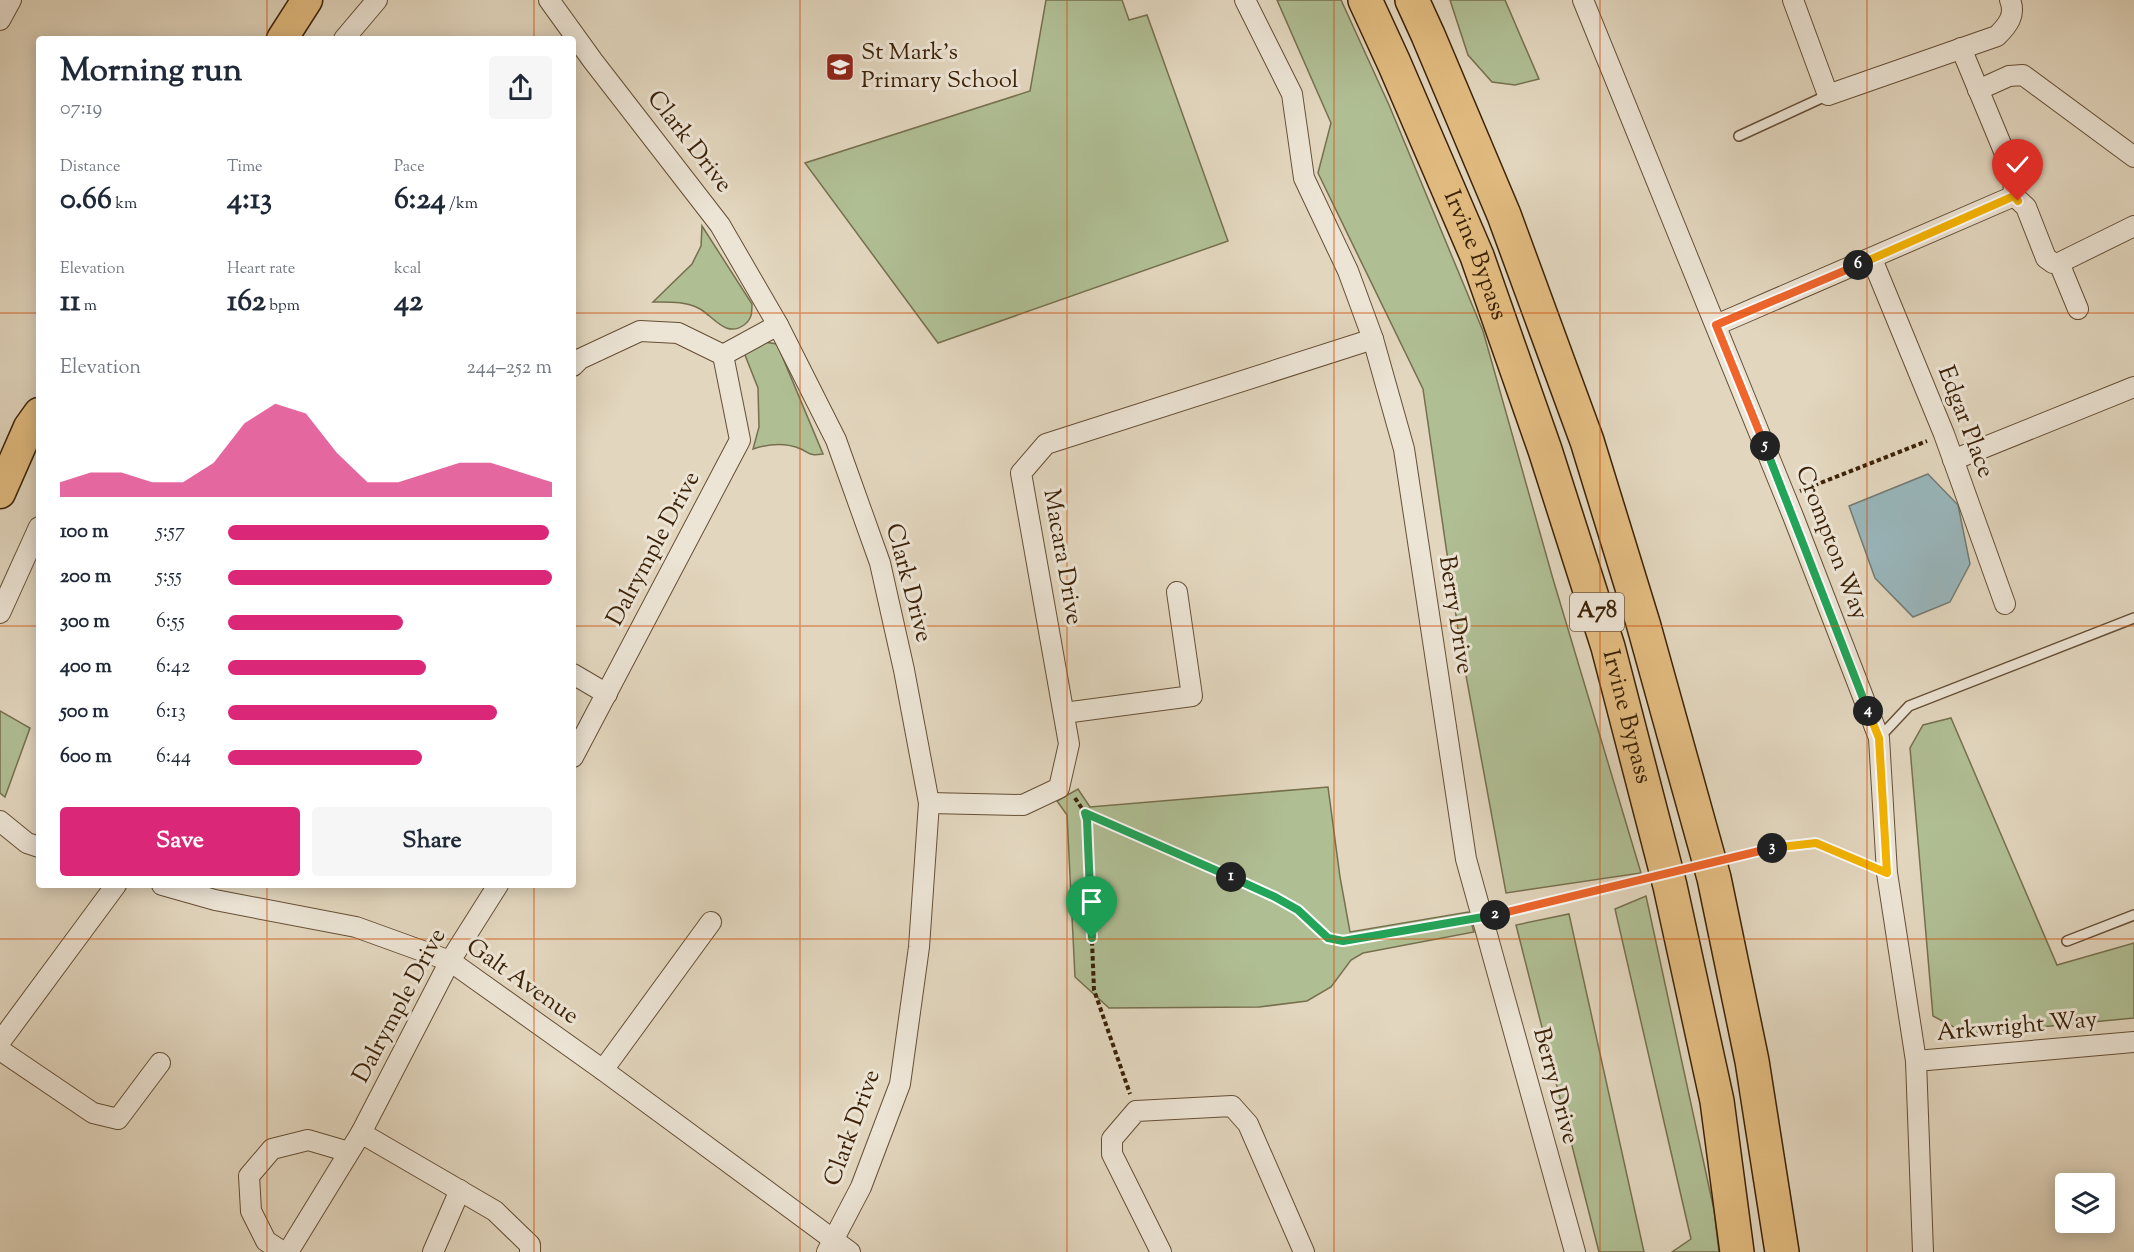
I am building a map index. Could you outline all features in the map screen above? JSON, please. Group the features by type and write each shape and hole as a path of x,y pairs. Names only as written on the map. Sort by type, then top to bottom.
{"highway":[{"name":"Irvine Bypass","path":"1365,0 1477,256 1545,450 1608,647 1670,886 1717,1101 1737,1252"},
{"name":"Irvine Bypass","path":"1412,0 1504,215 1587,441 1643,623 1714,878 1752,1061 1782,1252"}],"main road":[{"path":"284,36 307,0"},
{"path":"0,493 36,418"}],"street":[{"path":"0,20 11,0"},
{"path":"347,36 377,0"},
{"name":"Clark Drive","path":"549,0 575,36"},
{"name":"Berry Drive","path":"1245,0 1293,94 1304,178 1348,271 1373,339 1404,449 1466,859 1575,1252"},
{"name":"Crompton Way","path":"1583,0 1785,496 1879,738 1887,873 1916,1061"},
{"path":"1793,0 1828,95 1997,36 2008,25 2011,4"},
{"name":"Clark Drive","path":"576,38 720,225 778,325 836,440 880,563 929,803 919,947 900,1084 861,1187 831,1246"},
{"path":"1961,48 2013,173 2014,196 2026,207 2046,258 2053,264 2059,263 2132,231"},
{"path":"1978,90 2017,74 2028,78 2134,157"},
{"path":"1716,325 2014,196"},
{"name":"Edgar Place","path":"1872,259 1944,434 2005,604"},
{"path":"2059,263 2078,309"},
{"path":"576,363 640,331 678,333 723,356 778,325"},
{"name":"Macara Drive","path":"1061,779 1069,744 1021,473 1046,444 1373,339"},
{"name":"Dalrymple Drive","path":"576,752 740,440 723,356"},
{"path":"1953,459 2134,387"},
{"path":"0,613 36,534"},
{"path":"1064,713 1192,696 1177,592"},
{"path":"576,676 607,694"},
{"path":"929,803 1023,805 1059,788 1061,779"},
{"path":"0,821 27,843 36,846"},
{"path":"0,1042 114,888"},
{"name":"Galt Avenue","path":"173,888 215,900 356,927 450,961 603,1070 831,1246 850,1252"},
{"name":"Dalrymple Drive","path":"288,1252 361,1133 450,961 496,888"},
{"path":"603,1070 711,922"},
{"name":"Arkwright Way","path":"1923,1252 1916,1061 2134,1042"},
{"path":"0,1050 93,1113 118,1119 160,1063"},
{"path":"1161,1252 1112,1154 1112,1139 1136,1111 1232,1106 1248,1124 1304,1252"},
{"path":"361,1133 495,1211 530,1245 530,1252"},
{"path":"283,1252 266,1241 251,1211 249,1176 272,1149 308,1140 349,1152"},
{"path":"433,1252 460,1190"}],"lane":[{"path":"1738,136 1828,95"},
{"path":"1879,738 1909,706 2134,618"},
{"path":"2067,941 2134,915"}],"path":[{"path":"1785,496 1944,434"},
{"path":"1061,779 1085,813 1087,820 1094,990 1136,1111"},
{"path":"1085,813 1275,897 1298,910 1328,938 1343,941 1482,918 1771,848 1816,843 1887,873"}],"green space":[{"path":"1046,0 1122,0 1129,20 1147,15 1228,241 938,343 805,163 1030,91"},
{"path":"1277,0 1341,0 1389,105 1483,331 1553,579 1641,873 1506,893 1460,643 1423,389 1318,173 1331,123"},
{"path":"1450,0 1505,0 1539,79 1515,85 1492,82 1468,55"},
{"path":"702,226 752,304 750,318 747,323 738,328 726,328 700,309 689,305 677,302 653,302 692,264 701,246"},
{"path":"758,341 777,344 823,454 813,455 795,447 783,445 753,449 759,427 758,388 745,355 749,348"},
{"path":"0,711 30,728 5,797 0,793"},
{"path":"1951,718 2057,965 2134,943 2134,1018 1967,1034 1933,1016 1910,748 1923,725"},
{"path":"1328,787 1350,932 1468,912 1474,932 1363,953 1351,960 1331,987 1307,1001 1259,1007 1109,1008 1075,977 1067,815 1057,801 1078,789 1090,807"},
{"path":"1646,896 1714,1210 1719,1252 1672,1252 1691,1239 1615,909"},
{"path":"1569,914 1644,1252 1599,1252 1516,925"}],"water":[{"path":"1928,474 1958,505 1970,564 1950,602 1913,617 1875,578 1849,506"}],"place":[{"name":"St Mark's Primary School","path":"840,67"}],"route":[{"path":"1092,938 1085,813 1275,897 1298,910 1328,938 1343,941 1482,918 1771,848 1816,843 1887,873 1879,738 1716,325 2014,196 2018,201"}]}
